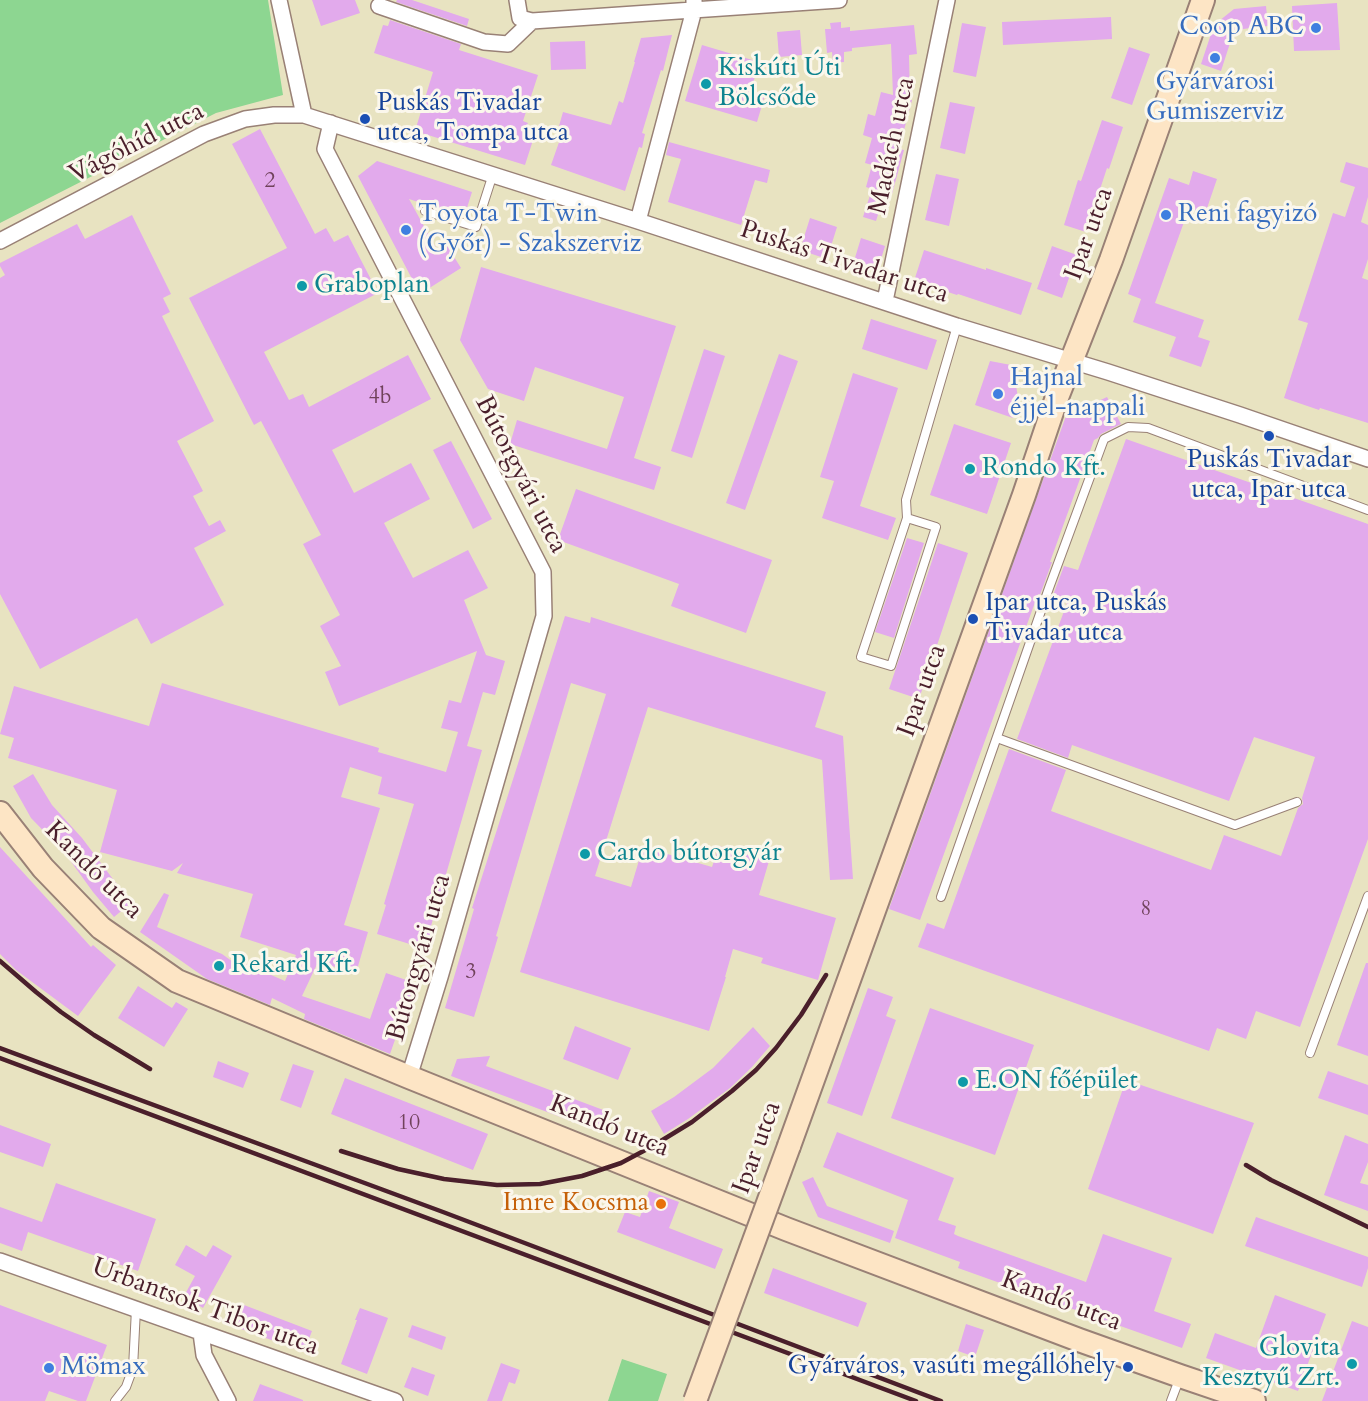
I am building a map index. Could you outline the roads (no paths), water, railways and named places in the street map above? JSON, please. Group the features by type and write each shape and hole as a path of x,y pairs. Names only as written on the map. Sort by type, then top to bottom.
{"street":[{"path":"279,0 304,115"},
{"path":"517,0 526,20"},
{"path":"379,6 484,42 508,44 526,20 694,5 839,0"},
{"name":"Madách utca","path":"885,301 947,0"},
{"name":"Ipar utca","path":"695,1401 1024,495 1056,400 1111,260 1203,0"},
{"path":"638,221 694,5"},
{"name":"Vágóhíd utca","path":"0,242 204,134 245,119 274,115 304,115"},
{"name":"Puskás Tivadar utca","path":"304,115 1240,415 1368,459"},
{"name":"Bútorgyári utca","path":"331,123 326,149 543,572 544,615 410,1077"},
{"name":"Kandó utca","path":"0,813 44,868 100,928 177,981 786,1229 1180,1376 1228,1397 1254,1401"},
{"name":"Urbantsok Tibor utca","path":"0,1261 394,1401"},
{"path":"201,1333 204,1355 228,1401"}],"lane":[{"path":"425,212 476,227 493,174"},
{"path":"907,518 936,527 891,666 861,657 907,518 906,500 957,326"},
{"path":"941,897 1104,438 1128,427 1148,428 1368,510"},
{"path":"997,738 1235,825 1297,802"},
{"path":"1310,1053 1368,896"},
{"path":"115,1401 126,1387 133,1368 136,1309"},
{"path":"1171,1401 1180,1376"}],"railway":[{"path":"0,961 61,1012 150,1069"},
{"path":"341,1151 398,1169 444,1179 497,1185 540,1184 582,1176 621,1163 692,1122 756,1070 801,1015 826,975"},
{"path":"0,1048 443,1212 941,1401"},
{"path":"0,1058 916,1401"},
{"path":"1246,1165 1271,1180 1368,1227"}],"place":[{"name":"Coop ABC","path":"1316,28"},
{"name":"Gyárvárosi Gumiszerviz","path":"1215,58"},
{"name":"Kiskúti Úti Bölcsőde","path":"706,84"},
{"name":"Puskás Tivadar utca, Tompa utca","path":"365,119"},
{"name":"Reni fagyizó","path":"1166,215"},
{"name":"Toyota T-Twin (Győr) - Szakszerviz","path":"406,230"},
{"name":"Graboplan","path":"302,286"},
{"name":"Hajnal éjjel-nappali","path":"998,394"},
{"name":"Puskás Tivadar utca, Ipar utca","path":"1269,436"},
{"name":"Rondo Kft.","path":"970,469"},
{"name":"Ipar utca, Puskás Tivadar utca","path":"973,619"},
{"name":"Cardo bútorgyár","path":"585,854"},
{"name":"Rekard Kft.","path":"219,966"},
{"name":"E.ON főépület","path":"963,1082"},
{"name":"Imre Kocsma","path":"661,1204"},
{"name":"Glovita Kesztyű Zrt.","path":"1352,1364"},
{"name":"Gyárváros, vasúti megállóhely","path":"1128,1367"},
{"name":"Mömax","path":"49,1368"}]}
